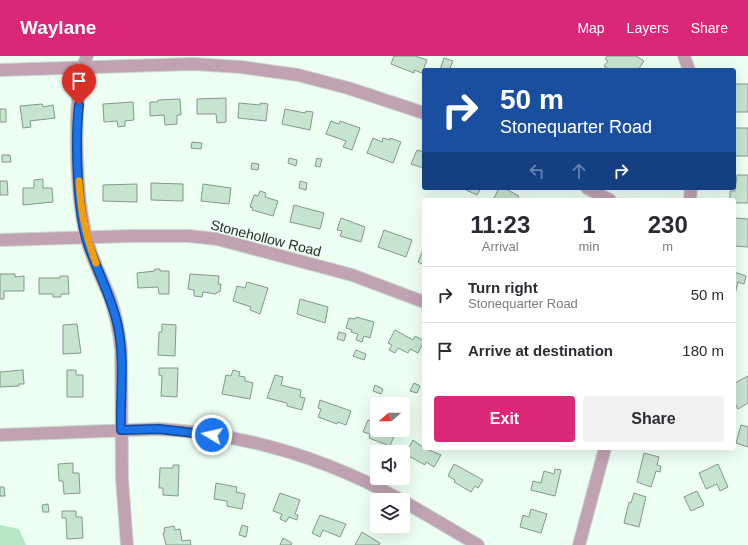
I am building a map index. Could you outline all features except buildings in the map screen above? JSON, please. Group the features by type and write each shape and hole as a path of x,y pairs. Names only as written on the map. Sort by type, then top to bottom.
{"street":[{"path":"87,56 82,68 78,117 81,210 86,237 109,298 118,327 121,349 123,501 127,545"},
{"path":"684,56 688,68"},
{"path":"0,70 193,64 241,67 298,75 348,88 422,112"},
{"path":"591,190 606,198"},
{"name":"Stonehollow Road","path":"0,240 189,236 233,242 352,276 422,301"},
{"path":"0,435 121,430 184,431 262,444 305,456 343,471 386,493"},
{"path":"579,545 604,450"},
{"path":"410,506 478,545"}],"green space":[{"path":"0,525 19,529 26,545 0,545"}],"slow traffic":[{"path":"79,181 81,210 86,237 96,263"}],"route":[{"path":"79,105 79,177 81,210 86,237 114,310 118,327 121,349 121,430 159,429 212,435"}]}
